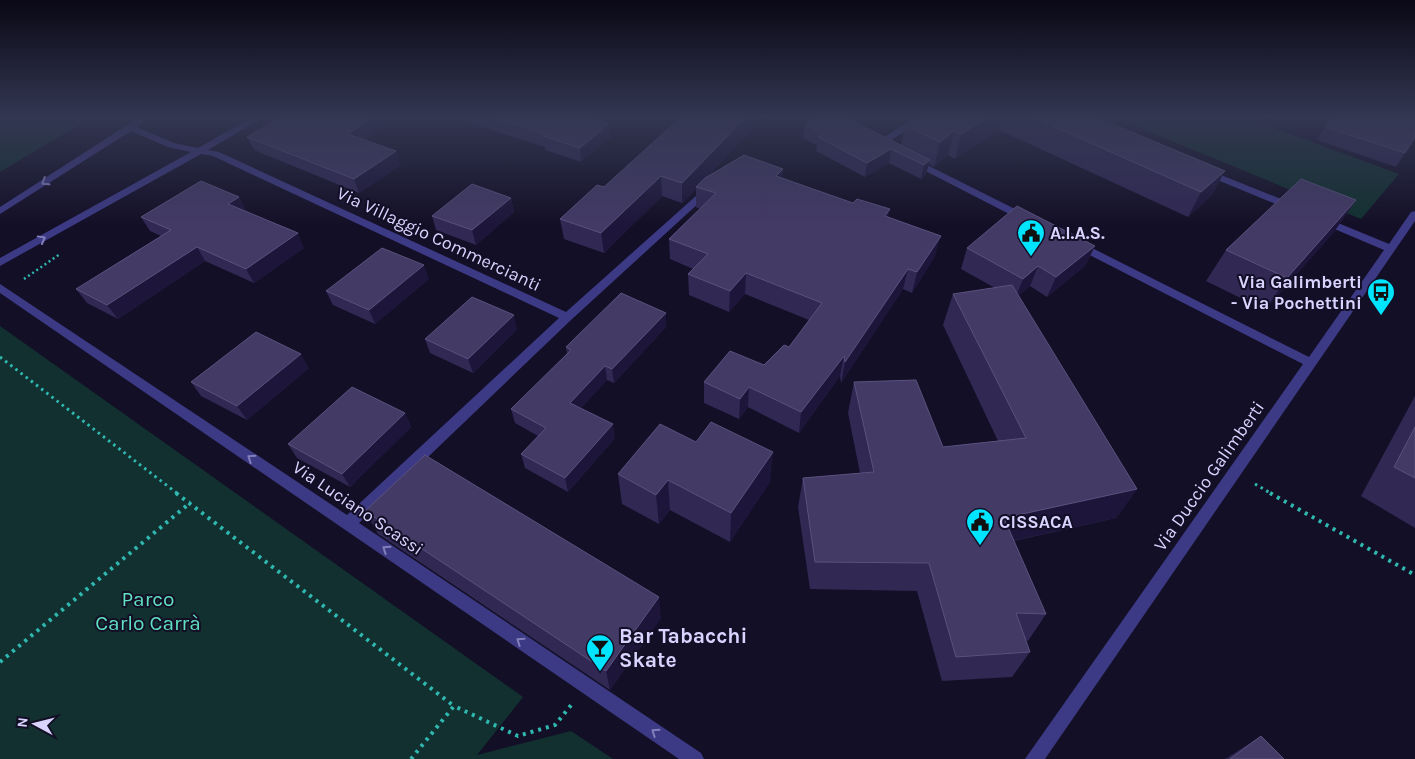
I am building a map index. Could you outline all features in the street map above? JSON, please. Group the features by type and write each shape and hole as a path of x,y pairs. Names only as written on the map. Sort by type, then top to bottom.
{"street":[{"path":"0,211 90,153"},
{"path":"0,263 194,153"},
{"name":"Via Villaggio Commercianti","path":"214,153 567,317"},
{"path":"906,157 1038,224"},
{"path":"1196,168 1298,210"},
{"path":"348,524 567,317 716,182"},
{"name":"Via Duccio Galimberti","path":"1034,759 1415,214"},
{"path":"1316,217 1390,248"},
{"path":"1064,238 1311,362"},
{"name":"Via Luciano Scassi","path":"0,288 695,759"}],"path":[{"path":"0,357 454,706 518,736 555,725 587,686"},
{"path":"1234,473 1415,575"},
{"path":"0,662 191,502"},
{"path":"411,759 454,706"}],"green space":[{"path":"0,153 31,153 0,172"},
{"path":"1202,153 1343,153 1399,174 1361,219"},
{"name":"Parco Carlo Carrà","path":"0,326 523,697 477,755 571,731 613,759 0,759"}],"building":[{"path":"289,153 392,153 354,179"},
{"path":"641,153 711,153 682,183 661,176 601,233 560,219 597,185 604,187"},
{"path":"849,153 883,153 867,163"},
{"path":"900,153 917,153 930,160 924,165"},
{"path":"1114,153 1183,153 1225,171 1201,192"},
{"path":"744,155 783,169 776,176 853,203 857,199 890,209 885,216 941,236 917,272 908,269 845,362 844,356 801,412 749,387 740,399 704,382 730,351 764,365 784,345 789,347 822,303 746,273 730,291 688,274 708,254 669,239 716,193 696,187 705,178"},
{"path":"1301,179 1356,200 1287,278 1226,250"},
{"path":"201,181 239,197 228,204 298,233 246,269 197,247 107,305 76,289 171,230 141,217"},
{"path":"472,184 511,198 472,230 432,216"},
{"path":"1017,206 1095,246 1056,277 1038,266 1023,279 967,248"},
{"path":"382,248 424,265 369,310 326,291"},
{"path":"1012,285 1137,489 1004,518 1046,614 1016,613 1030,652 956,657 929,563 815,562 803,478 874,472 854,382 916,380 943,447 1026,438 953,294"},
{"path":"621,293 666,313 612,369 605,366 570,403 613,424 565,478 521,454 546,428 511,409 571,350 566,347"},
{"path":"472,297 514,315 468,359 425,339"},
{"path":"256,332 301,354 237,406 191,382"},
{"path":"352,387 405,413 342,474 288,444"},
{"path":"711,422 773,452 731,513 668,480 656,495 618,474 660,424 696,442"},
{"path":"1415,427 1415,478 1394,467"},
{"path":"425,455 659,597 606,671 365,511"},
{"path":"1261,736 1284,759 1230,759"}],"place":[{"name":"A.I.A.S.","path":"1031,257"},
{"name":"Via Galimberti - Via Pochettini","path":"1381,316"},
{"name":"CISSACA","path":"980,546"},
{"name":"Bar Tabacchi Skate","path":"600,672"}]}
